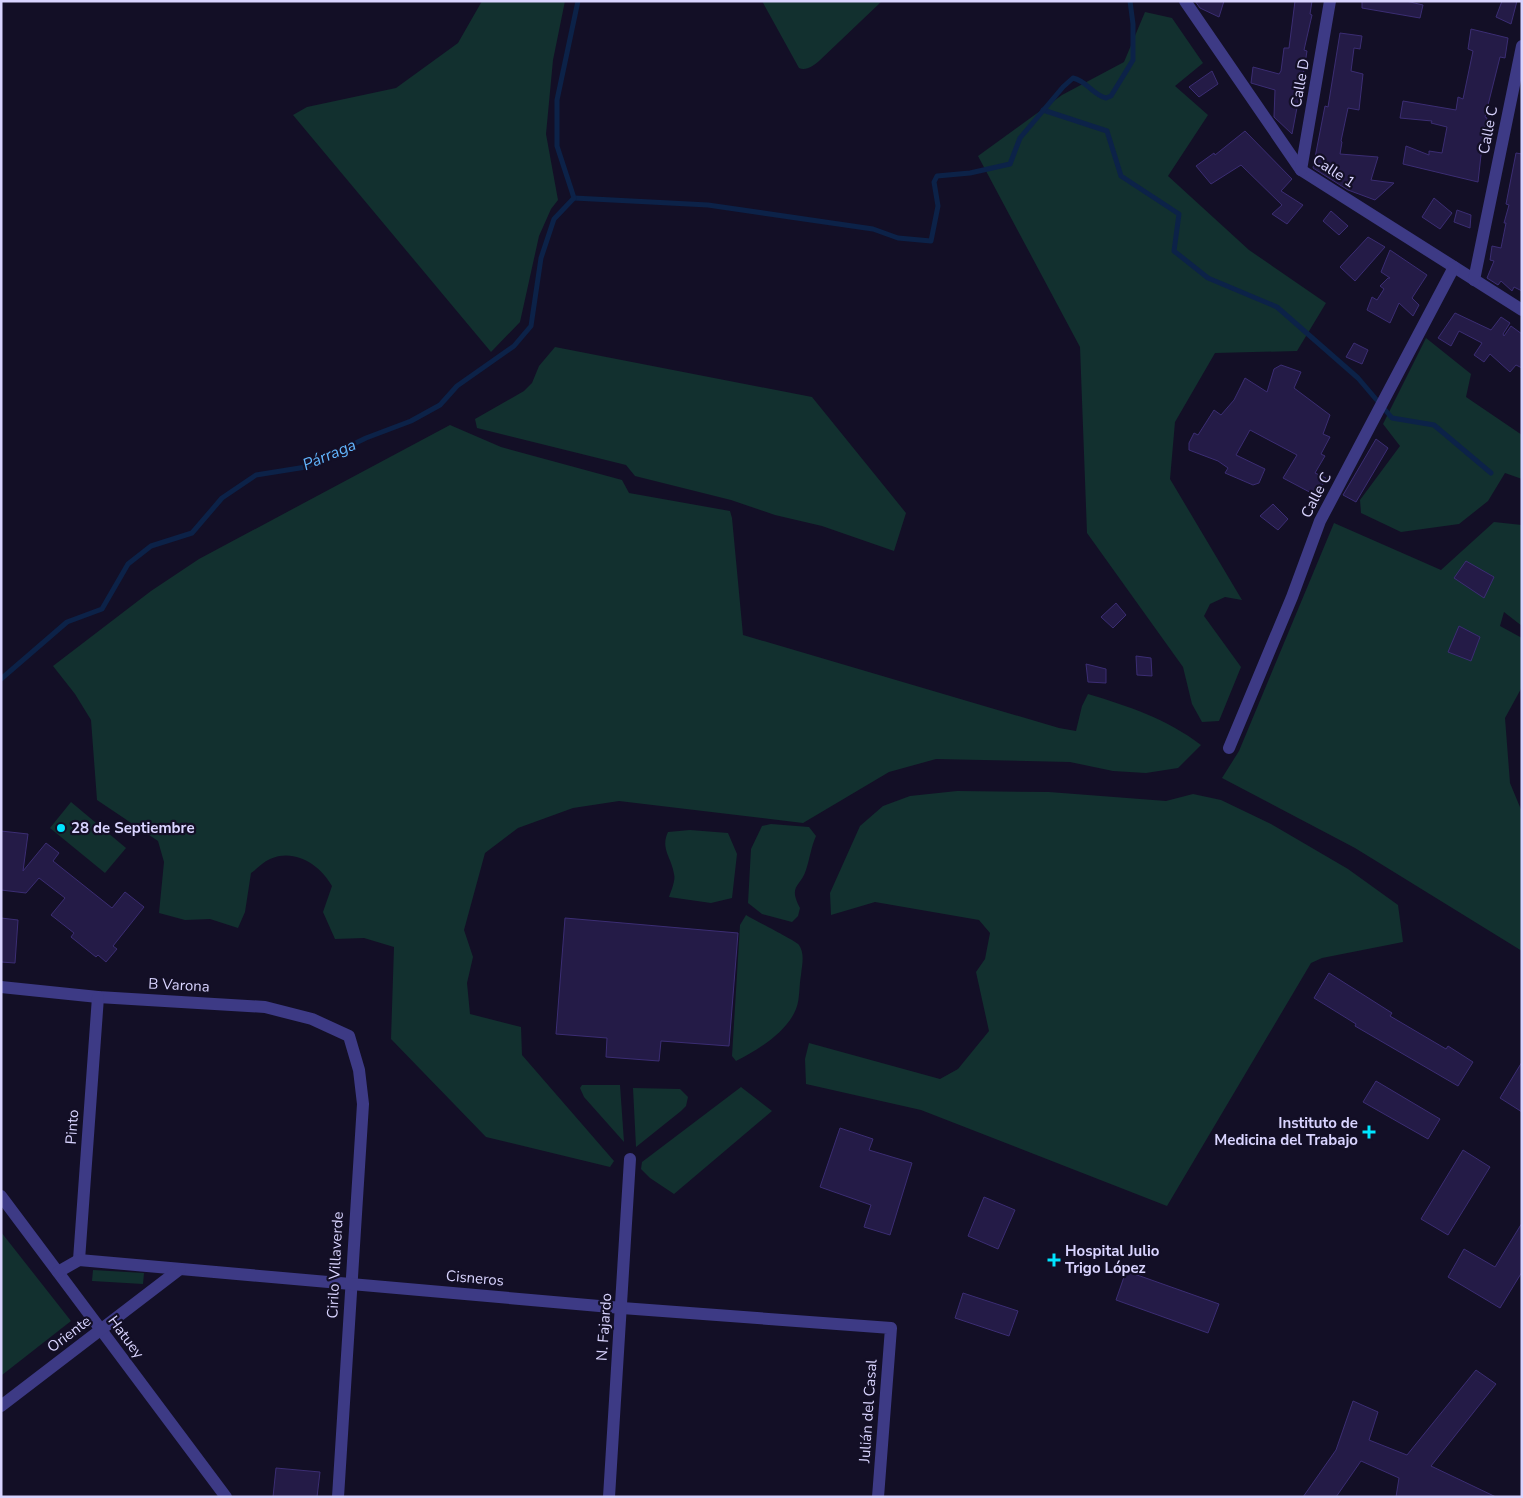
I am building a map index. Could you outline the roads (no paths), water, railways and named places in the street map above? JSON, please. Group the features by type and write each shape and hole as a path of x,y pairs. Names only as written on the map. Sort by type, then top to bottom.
{"street":[{"name":"Calle 1","path":"1185,1 1301,170 1522,310"},
{"name":"Calle D","path":"1301,170 1330,1"},
{"name":"Calle C","path":"1474,280 1522,46"},
{"name":"Calle C","path":"1228,748 1292,597 1320,522 1454,267"},
{"name":"B Varona","path":"1,987 98,996 265,1007 312,1018 349,1036"},
{"name":"Pinto","path":"79,1260 98,996"},
{"name":"Cirilo Villaverde","path":"338,1497 362,1104 360,1070 349,1036"},
{"name":"N. Fajardo","path":"609,1497 630,1159"},
{"name":"Hatuey","path":"1,1196 100,1331 226,1497"},
{"name":"Cisneros","path":"79,1260 622,1308 891,1328"},
{"path":"58,1272 79,1260"},
{"name":"Oriente","path":"1,1406 180,1269"},
{"name":"Julián del Casal","path":"878,1497 891,1328"}],"waterway":[{"path":"574,198 557,146 557,100 578,1"},
{"path":"574,198 708,205 873,229 898,238 931,241 938,206 934,182 937,176 970,173 1010,164 1020,138 1063,87 1073,78 1082,82 1101,96 1106,98 1111,96 1133,60 1133,24 1130,1"},
{"path":"1043,110 1107,131 1121,176 1179,214 1174,251 1208,278 1277,307 1358,378 1392,418 1434,425 1491,473"},
{"name":"Párraga","path":"1,679 67,622 102,609 128,564 151,546 192,533 222,498 256,475 306,467 366,438 411,421 440,405 457,386 514,346 531,326 541,258 554,219 574,198"}],"place":[{"name":"28 de Septiembre","path":"61,828"},
{"name":"Instituto de Medicina del Trabajo","path":"1369,1132"},
{"name":"Hospital Julio Trigo López","path":"1054,1260"}]}
